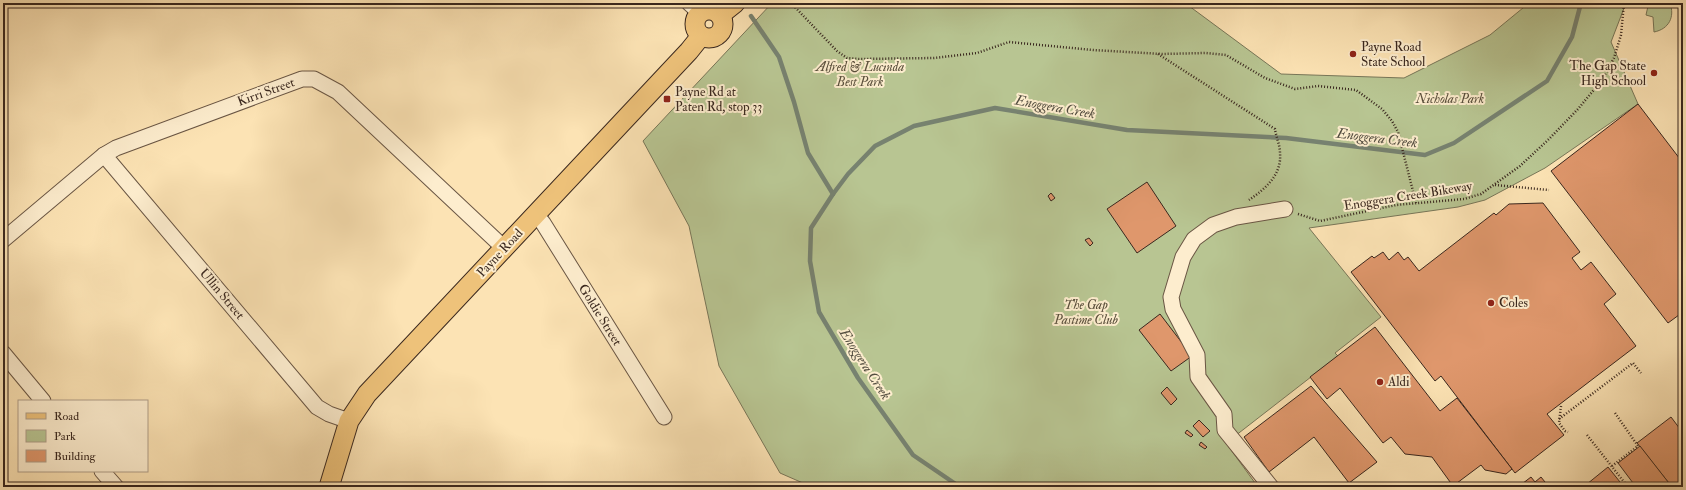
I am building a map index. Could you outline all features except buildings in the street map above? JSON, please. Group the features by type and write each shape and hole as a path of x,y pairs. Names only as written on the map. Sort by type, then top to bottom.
{"main road":[{"path":"720,14 735,3"},
{"path":"694,8 709,10 720,14 723,20 723,26 718,35 709,38 701,36 697,32 694,8"},
{"name":"Payne Road","path":"329,487 349,421 367,394 690,51 701,36"}],"street":[{"name":"Kirri Street","path":"3,240 104,155 116,148 302,79 314,78 338,92 504,248"},
{"name":"Ullin Street","path":"104,155 317,407 329,414 349,421"},
{"path":"1271,487 1225,430 1224,414 1198,377 1197,355 1173,309 1171,297 1183,257 1194,239 1213,225 1239,216 1285,210"},
{"name":"Goldie Street","path":"536,214 547,229 664,417"},
{"path":"3,353 42,400"},
{"path":"103,472 116,487"}],"path":[{"path":"791,3 837,51 847,58 934,58 977,53 1009,42 1093,50 1158,54 1206,53 1226,55 1265,78 1295,89 1318,86 1356,90 1382,109 1392,121 1398,132 1416,203"},
{"name":"Enoggera Creek Bikeway","path":"1285,210 1320,221 1396,205 1464,199 1480,194 1495,185 1520,166 1549,139 1578,110 1602,80 1614,58 1622,35 1624,3"},
{"path":"1158,54 1275,129 1280,153 1280,165 1269,185 1238,208 1239,216"},
{"path":"1495,185 1549,190"},
{"path":"1559,419 1633,363 1640,373"},
{"path":"1560,426 1559,419 1561,406"},
{"path":"1612,466 1638,446 1615,414"},
{"path":"1556,425 1568,432"},
{"path":"1587,435 1628,487"}],"green space":[{"path":"772,3 1185,3 1281,74 1404,78 1490,35 1529,3 1626,3 1611,42 1638,104 1545,168 1485,200 1458,207 1309,228 1381,317 1335,353 1338,356 1235,436 1223,439 1258,487 812,487 780,473 719,366 689,226 643,141"},
{"path":"1658,3 1670,3 1672,13 1670,22 1664,28 1654,32 1653,17 1646,15 1648,6 1655,7"}],"waterway":[{"name":"Enoggera Creek","path":"960,487 913,455 858,378 819,312 810,261 811,228 848,174 875,146 914,126 995,108 1127,130 1286,138 1425,155 1454,143 1547,81 1572,37 1581,3"},
{"path":"751,16 779,57 794,102 808,153 833,194"}],"place":[{"name":"Payne Road State School","path":"1353,54"},
{"name":"The Gap State High School","path":"1654,73"},
{"name":"Payne Rd at Paten Rd, stop 33","path":"667,99"},
{"name":"Coles","path":"1491,303"},
{"name":"Aldi","path":"1380,382"}],"park label":[{"name":"Alfred & Lucinda Best Park","path":"860,74"},
{"name":"Nicholas Park","path":"1450,99"},
{"name":"The Gap Pastime Club","path":"1086,312"}]}
